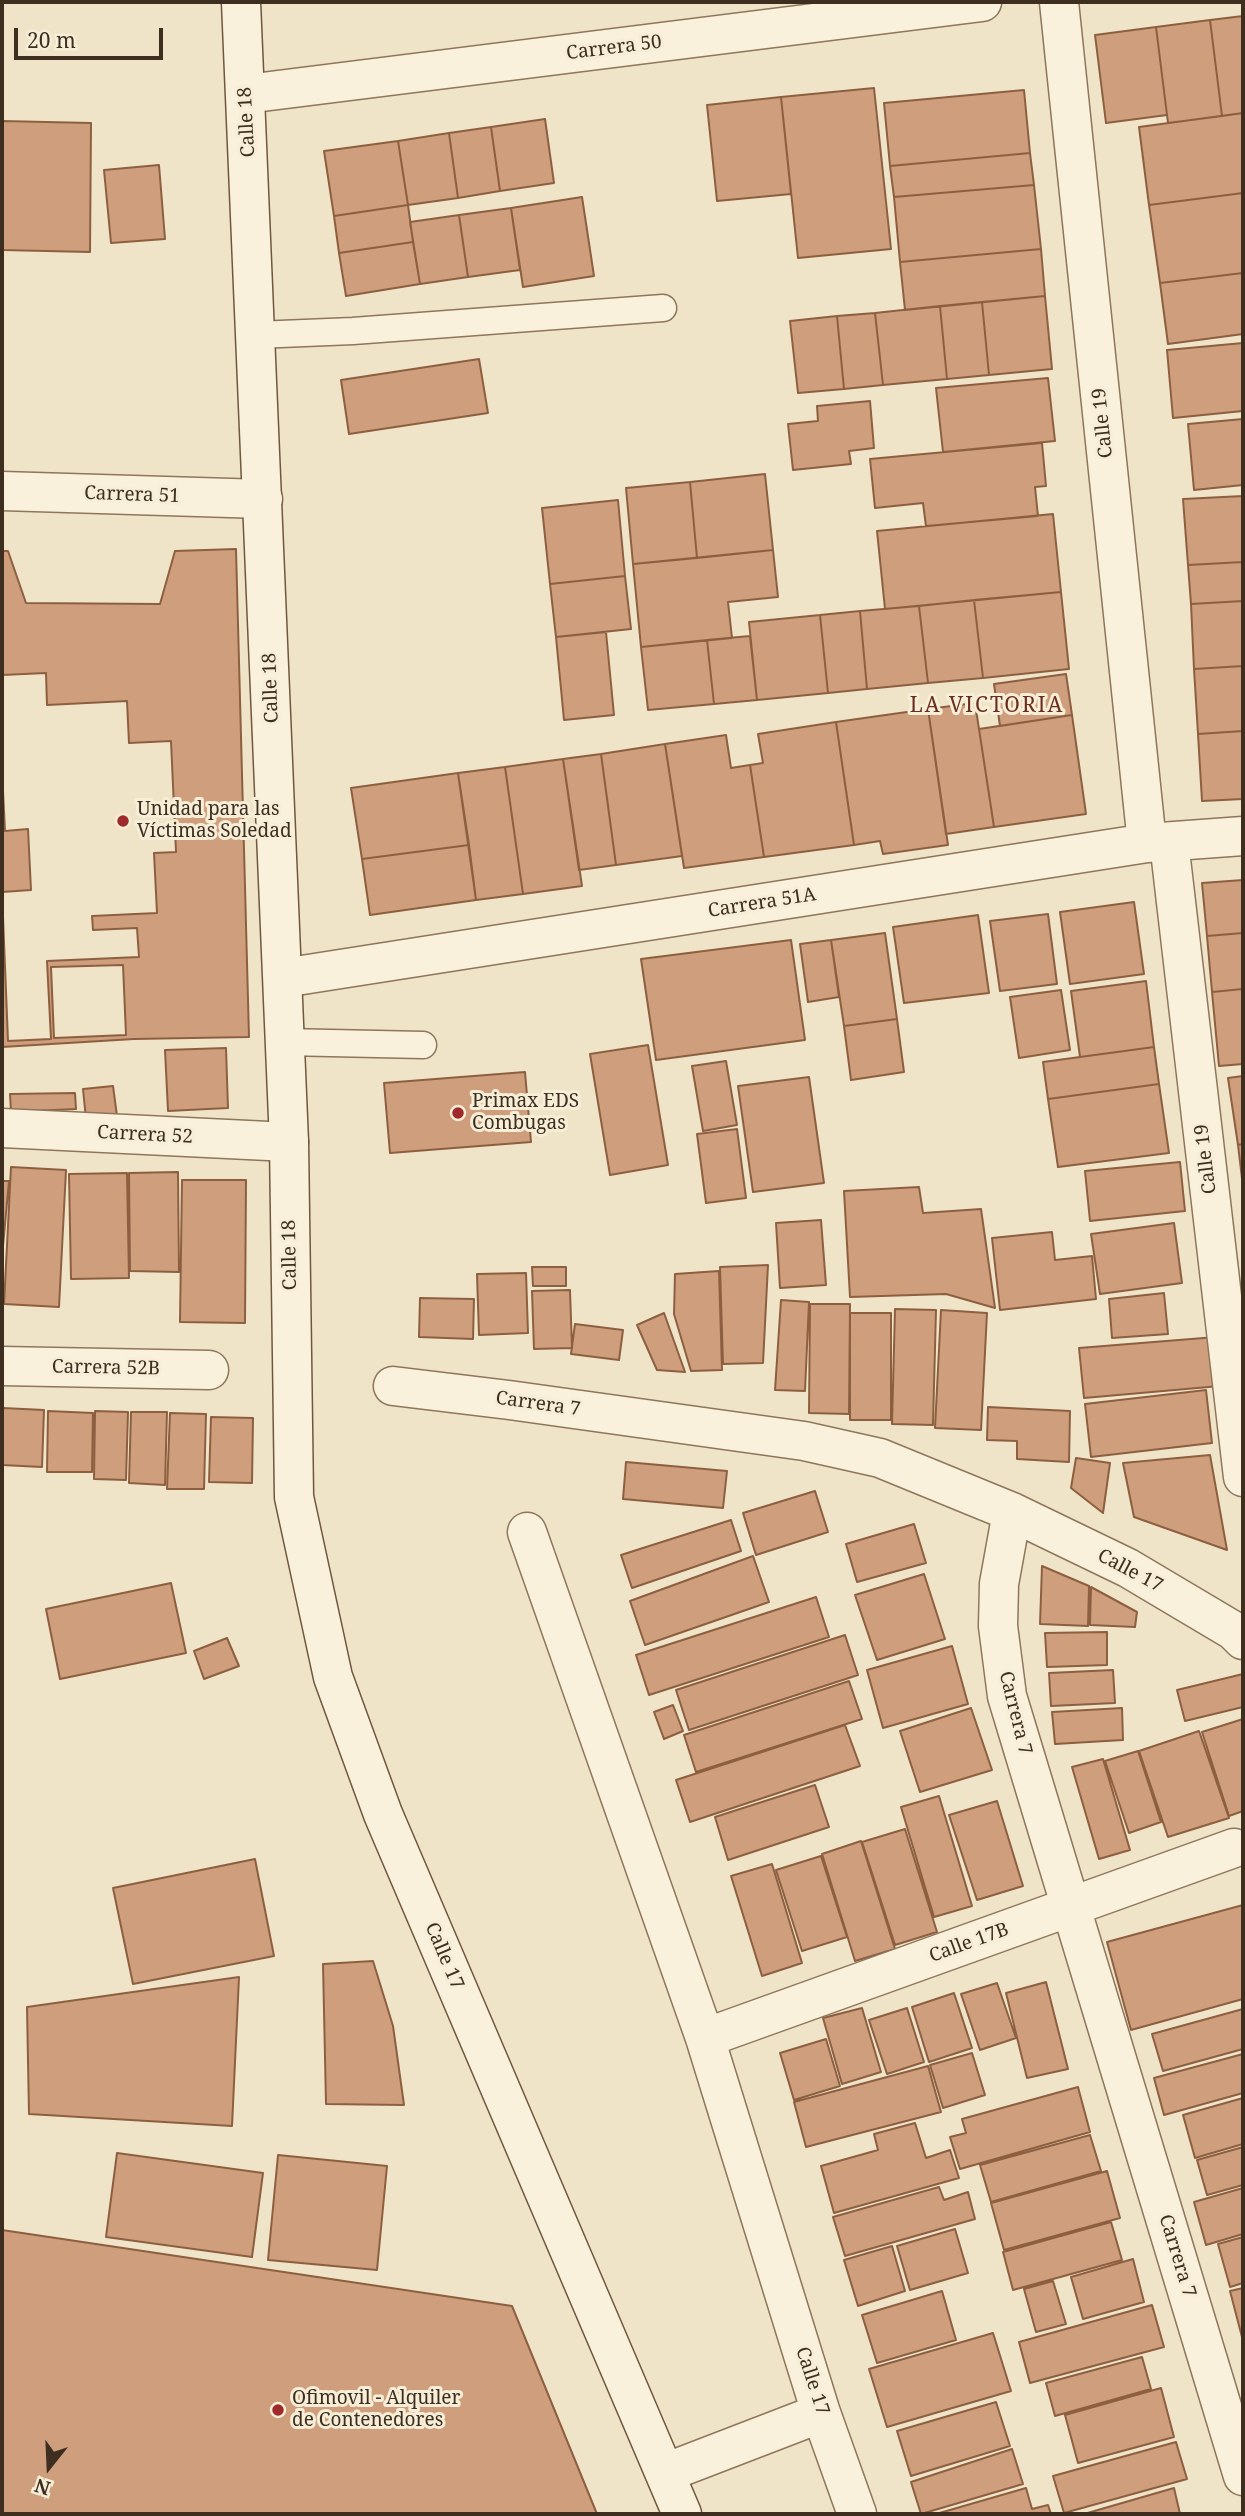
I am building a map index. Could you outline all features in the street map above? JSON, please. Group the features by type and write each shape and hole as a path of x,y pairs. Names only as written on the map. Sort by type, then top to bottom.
{"street":[{"name":"Calle 18","path":"241,2 283,978 289,1142 292,1375"},
{"name":"Carrera 50","path":"246,94 982,2"},
{"name":"Calle 19","path":"1059,2 1158,842 1243,1477"},
{"name":"Carrera 51","path":"2,491 263,499"},
{"name":"Carrera 51A","path":"283,978 1158,842 1243,836"},
{"name":"Carrera 52","path":"2,1128 289,1142"},
{"name":"Carrera 52B","path":"2,1366 209,1370"},
{"name":"Calle 17","path":"292,1375 294,1497 333,1678 383,1814 682,2514"},
{"name":"Carrera 7","path":"393,1387 509,1400 804,1441 880,1458 1012,1512 999,1584 998,1626 1007,1696 1243,2476"},
{"name":"Calle 17","path":"1012,1512 1128,1568 1234,1631 1243,1640"},
{"name":"Calle 17","path":"527,1532 705,2038 821,2413 857,2514"},
{"name":"Calle 17B","path":"705,2038 1234,1849"},
{"path":"665,2473 821,2413"}],"lane":[{"path":"256,335 353,331 663,308"},
{"path":"284,1042 423,1045"}],"building":[{"path":"1243,16 1243,113 1222,116 1210,20"},
{"path":"1210,20 1222,116 1168,123 1156,27"},
{"path":"1156,27 1167,115 1106,123 1095,35"},
{"path":"874,88 891,249 798,258 781,97"},
{"path":"1024,90 1030,153 890,166 884,103"},
{"path":"781,97 791,194 717,201 707,105"},
{"path":"1243,113 1243,193 1149,205 1139,127"},
{"path":"545,119 554,183 500,191 491,127"},
{"path":"2,121 91,123 90,252 2,250"},
{"path":"491,127 500,191 458,198 449,133"},
{"path":"449,133 458,198 408,205 398,141"},
{"path":"398,141 408,205 334,216 324,151"},
{"path":"1030,153 1034,185 894,197 890,166"},
{"path":"159,165 165,239 111,243 104,170"},
{"path":"1034,185 1041,249 900,262 894,197"},
{"path":"1243,193 1243,273 1160,283 1149,205"},
{"path":"582,197 594,276 523,287 511,208"},
{"path":"408,205 413,242 339,253 334,216"},
{"path":"511,208 520,270 468,277 459,215"},
{"path":"459,215 468,277 420,284 410,222"},
{"path":"413,242 420,284 346,296 339,253"},
{"path":"1041,249 1045,296 905,310 900,262"},
{"path":"1243,273 1243,334 1168,344 1160,283"},
{"path":"1045,296 1052,369 989,375 982,302"},
{"path":"982,302 989,375 947,379 940,306"},
{"path":"940,306 947,379 883,385 875,313"},
{"path":"875,313 883,385 844,389 837,316"},
{"path":"837,316 844,389 798,393 790,321"},
{"path":"1243,343 1243,411 1173,418 1167,350"},
{"path":"479,359 488,413 349,434 341,380"},
{"path":"1048,378 1055,441 943,452 936,388"},
{"path":"870,401 874,448 849,451 851,464 793,470 788,424 818,421 817,406"},
{"path":"1243,419 1243,485 1194,490 1188,424"},
{"path":"1042,443 1046,486 1035,487 1038,516 926,526 923,503 875,508 870,459"},
{"path":"765,474 773,550 697,558 690,482"},
{"path":"690,482 697,558 633,564 626,488"},
{"path":"1243,496 1243,562 1188,565 1183,499"},
{"path":"618,500 625,576 550,584 542,508"},
{"path":"1053,514 1061,592 885,609 877,531"},
{"name":"Unidad para las Víctimas Soledad","path":"236,549 249,1037 134,1039 2,1047 2,551 8,551 26,603 160,604 175,551"},
{"path":"773,550 778,597 728,602 732,638 641,647 633,564"},
{"path":"1243,562 1243,601 1191,604 1188,565"},
{"path":"625,576 631,629 556,637 550,584"},
{"path":"1061,592 1069,669 983,678 974,600"},
{"path":"974,600 983,678 928,683 919,606"},
{"path":"1243,601 1243,666 1194,669 1191,604"},
{"path":"919,606 928,683 867,689 860,611"},
{"path":"860,611 867,689 828,693 820,615"},
{"path":"820,615 828,693 757,700 749,622"},
{"path":"606,632 614,715 564,720 556,637"},
{"path":"750,636 757,700 714,704 707,640"},
{"path":"707,640 714,704 648,710 641,647"},
{"path":"1243,666 1243,731 1198,734 1194,669"},
{"path":"46,673 47,705 127,701 129,743 171,741 176,852 154,853 157,913 92,916 93,930 137,928 139,957 47,961 51,1039 8,1041 2,892 31,890 28,829 5,831 2,675"},
{"path":"1066,674 1072,715 1000,726 994,684"},
{"path":"975,703 994,827 946,834 928,709"},
{"path":"928,709 948,845 883,854 880,841 854,845 836,722"},
{"path":"1072,715 1086,814 994,827 979,729"},
{"path":"836,722 854,845 764,857 750,765 763,763 758,734"},
{"path":"1243,731 1243,799 1202,801 1198,734"},
{"path":"726,735 731,768 750,765 764,857 684,868 665,744"},
{"path":"665,744 682,856 616,865 601,754"},
{"path":"601,754 616,865 579,870 563,759"},
{"path":"563,759 582,886 523,894 505,767"},
{"path":"505,767 523,894 476,900 458,773"},
{"path":"458,773 469,845 362,859 351,788"},
{"path":"469,845 476,900 370,915 362,859"},
{"path":"1243,880 1243,933 1207,936 1202,883"},
{"path":"1134,902 1144,974 1070,984 1060,912"},
{"path":"1048,914 1057,984 1000,991 990,921"},
{"path":"978,915 989,993 904,1003 893,927"},
{"path":"885,933 897,1019 844,1026 831,940"},
{"path":"1243,933 1243,989 1212,992 1207,936"},
{"path":"791,940 805,1040 656,1060 641,959"},
{"path":"831,940 839,997 808,1002 800,944"},
{"path":"123,965 126,1035 54,1038 51,967"},
{"path":"1146,981 1154,1047 1080,1057 1071,991"},
{"path":"1243,989 1243,1064 1219,1066 1212,992"},
{"path":"1061,990 1070,1050 1019,1058 1010,997"},
{"path":"897,1019 904,1072 851,1080 844,1026"},
{"path":"648,1045 668,1165 610,1175 590,1054"},
{"path":"1154,1047 1159,1084 1048,1099 1043,1062"},
{"path":"226,1048 228,1108 168,1111 165,1050"},
{"path":"726,1061 737,1125 703,1131 692,1066"},
{"name":"Primax EDS Combugas","path":"525,1072 531,1142 390,1153 384,1083"},
{"path":"1243,1076 1243,1144 1238,1145 1228,1078"},
{"path":"809,1077 824,1183 753,1192 738,1086"},
{"path":"1159,1084 1169,1153 1058,1167 1048,1099"},
{"path":"113,1086 117,1116 86,1119 83,1089"},
{"path":"75,1093 76,1109 11,1112 10,1094"},
{"path":"737,1129 746,1198 706,1203 697,1134"},
{"path":"1243,1144 1243,1187 1238,1145"},
{"path":"1180,1162 1185,1211 1090,1221 1085,1171"},
{"path":"11,1167 66,1170 59,1307 4,1304"},
{"path":"178,1172 179,1272 130,1271 129,1173"},
{"path":"127,1173 129,1278 71,1279 69,1174"},
{"path":"182,1180 246,1180 245,1323 180,1322"},
{"path":"2,1181 9,1181 2,1257"},
{"path":"919,1187 923,1213 981,1209 995,1308 946,1294 850,1297 844,1191"},
{"path":"821,1220 826,1285 780,1288 776,1223"},
{"path":"1174,1223 1182,1283 1100,1294 1091,1234"},
{"path":"1052,1232 1055,1260 1092,1256 1096,1299 1000,1310 992,1238"},
{"path":"768,1265 763,1363 723,1364 720,1267"},
{"path":"532,1267 566,1267 566,1286 533,1286"},
{"path":"719,1271 722,1370 691,1371 674,1314 675,1274"},
{"path":"526,1273 528,1333 479,1335 477,1274"},
{"path":"570,1290 572,1348 534,1349 532,1291"},
{"path":"1164,1293 1168,1334 1112,1338 1109,1299"},
{"path":"420,1298 474,1299 473,1339 419,1337"},
{"path":"781,1300 809,1302 805,1391 775,1390"},
{"path":"810,1304 850,1304 849,1414 809,1413"},
{"path":"895,1309 936,1310 933,1425 892,1424"},
{"path":"941,1310 987,1313 981,1430 935,1428"},
{"path":"664,1313 685,1372 657,1370 637,1325"},
{"path":"850,1313 891,1313 891,1420 850,1420"},
{"path":"575,1324 623,1330 619,1360 571,1354"},
{"path":"1216,1337 1220,1386 1084,1398 1079,1348"},
{"path":"1206,1390 1212,1443 1091,1457 1085,1404"},
{"path":"988,1407 1070,1411 1069,1462 1017,1459 1017,1441 987,1440"},
{"path":"3,1408 44,1410 42,1467 2,1465"},
{"path":"48,1411 93,1413 92,1472 47,1472"},
{"path":"95,1411 128,1412 126,1480 94,1479"},
{"path":"131,1412 167,1412 165,1485 129,1483"},
{"path":"170,1413 206,1414 204,1489 167,1489"},
{"path":"211,1417 253,1418 252,1483 209,1482"},
{"path":"1210,1455 1227,1550 1134,1517 1123,1463"},
{"path":"1076,1458 1110,1463 1103,1513 1071,1488"},
{"path":"626,1462 727,1471 723,1508 623,1499"},
{"path":"815,1491 828,1532 756,1555 743,1513"},
{"path":"731,1520 741,1551 632,1588 621,1555"},
{"path":"914,1524 926,1563 857,1582 846,1544"},
{"path":"753,1556 769,1602 645,1645 630,1601"},
{"path":"1042,1566 1089,1586 1088,1626 1040,1624"},
{"path":"924,1574 945,1639 877,1660 855,1595"},
{"path":"171,1583 186,1653 60,1679 46,1609"},
{"path":"1091,1587 1137,1612 1135,1627 1090,1625"},
{"path":"816,1597 829,1637 649,1695 636,1655"},
{"path":"1107,1632 1107,1665 1047,1667 1045,1633"},
{"path":"845,1635 858,1675 689,1730 676,1690"},
{"path":"227,1638 239,1666 204,1679 194,1651"},
{"path":"952,1646 968,1704 883,1728 867,1670"},
{"path":"1113,1670 1115,1703 1051,1706 1049,1673"},
{"path":"1243,1674 1243,1707 1185,1721 1177,1690"},
{"path":"849,1681 862,1719 696,1772 684,1735"},
{"path":"673,1705 683,1731 664,1739 654,1712"},
{"path":"971,1708 992,1770 920,1792 900,1731"},
{"path":"1122,1708 1123,1740 1055,1744 1052,1712"},
{"path":"1243,1719 1243,1811 1229,1816 1202,1732"},
{"path":"845,1725 860,1766 690,1822 676,1780"},
{"path":"1199,1731 1229,1818 1168,1837 1139,1751"},
{"path":"1138,1751 1161,1822 1129,1833 1105,1761"},
{"path":"1103,1759 1130,1850 1099,1859 1072,1767"},
{"path":"815,1785 829,1827 728,1860 715,1817"},
{"path":"939,1796 972,1906 934,1917 901,1807"},
{"path":"997,1801 1023,1886 977,1900 949,1815"},
{"path":"905,1829 937,1932 895,1945 862,1842"},
{"path":"861,1841 895,1949 855,1961 822,1854"},
{"path":"821,1856 847,1937 802,1951 776,1870"},
{"path":"255,1859 274,1956 133,1984 113,1888"},
{"path":"772,1864 802,1963 762,1976 731,1876"},
{"path":"1243,1905 1243,1999 1131,2030 1107,1942"},
{"path":"373,1961 393,2026 404,2105 326,2104 323,1964"},
{"path":"239,1977 232,2126 29,2114 27,2007"},
{"path":"1046,1982 1068,2069 1027,2078 1006,1993"},
{"path":"997,1983 1016,2038 980,2050 961,1994"},
{"path":"954,1993 972,2048 929,2062 912,2007"},
{"path":"862,2008 881,2072 842,2084 823,2018"},
{"path":"907,2008 924,2062 887,2074 869,2020"},
{"path":"1243,2009 1243,2049 1163,2071 1152,2034"},
{"path":"826,2039 840,2086 794,2100 780,2053"},
{"path":"972,2053 985,2095 943,2108 930,2065"},
{"path":"1243,2054 1243,2093 1164,2115 1154,2078"},
{"path":"928,2066 941,2112 806,2147 794,2102"},
{"path":"1078,2087 1090,2132 960,2169 950,2137 966,2133 962,2119"},
{"path":"1243,2098 1243,2144 1195,2158 1183,2115"},
{"path":"915,2123 926,2158 950,2150 959,2178 834,2213 821,2166 878,2150 874,2134"},
{"path":"1090,2135 1101,2171 991,2202 980,2165"},
{"path":"1243,2147 1243,2185 1207,2195 1197,2160"},
{"path":"117,2153 263,2173 252,2257 106,2237"},
{"path":"278,2155 387,2166 377,2270 268,2260"},
{"path":"1107,2171 1120,2218 1004,2250 991,2203"},
{"path":"939,2187 944,2200 968,2192 975,2219 845,2256 833,2217"},
{"path":"1243,2188 1243,2234 1206,2245 1194,2202"},
{"path":"1111,2222 1122,2260 1013,2290 1003,2252"},
{"path":"955,2229 968,2273 910,2290 897,2246"},
{"name":"Ofimovil - Alquiler de Contenedores","path":"2,2230 512,2306 597,2514 2,2514"},
{"path":"1243,2237 1243,2283 1230,2287 1218,2244"},
{"path":"892,2246 905,2291 858,2306 844,2260"},
{"path":"1133,2259 1144,2302 1083,2319 1071,2277"},
{"path":"1053,2281 1066,2324 1036,2332 1024,2289"},
{"path":"1243,2288 1243,2341 1230,2291"},
{"path":"942,2291 956,2340 877,2363 862,2315"},
{"path":"1152,2305 1164,2347 1030,2383 1019,2342"},
{"path":"993,2333 1011,2391 887,2427 869,2369"},
{"path":"1142,2357 1151,2389 1055,2416 1046,2383"},
{"path":"1161,2388 1174,2437 1078,2463 1065,2415"},
{"path":"996,2402 1010,2446 911,2476 897,2431"},
{"path":"1176,2442 1187,2479 1064,2513 1053,2476"},
{"path":"1012,2449 1023,2484 921,2514 911,2482"},
{"path":"1026,2488 1032,2509 1048,2505 1051,2514 936,2514"},
{"path":"1174,2488 1180,2514 1084,2514"}],"place":[{"name":"Unidad para las Víctimas Soledad","path":"123,821"},
{"name":"Primax EDS Combugas","path":"458,1113"},
{"name":"Ofimovil - Alquiler de Contenedores","path":"278,2410"}],"district":[{"name":"LA VICTORIA","path":"987,706"}]}
